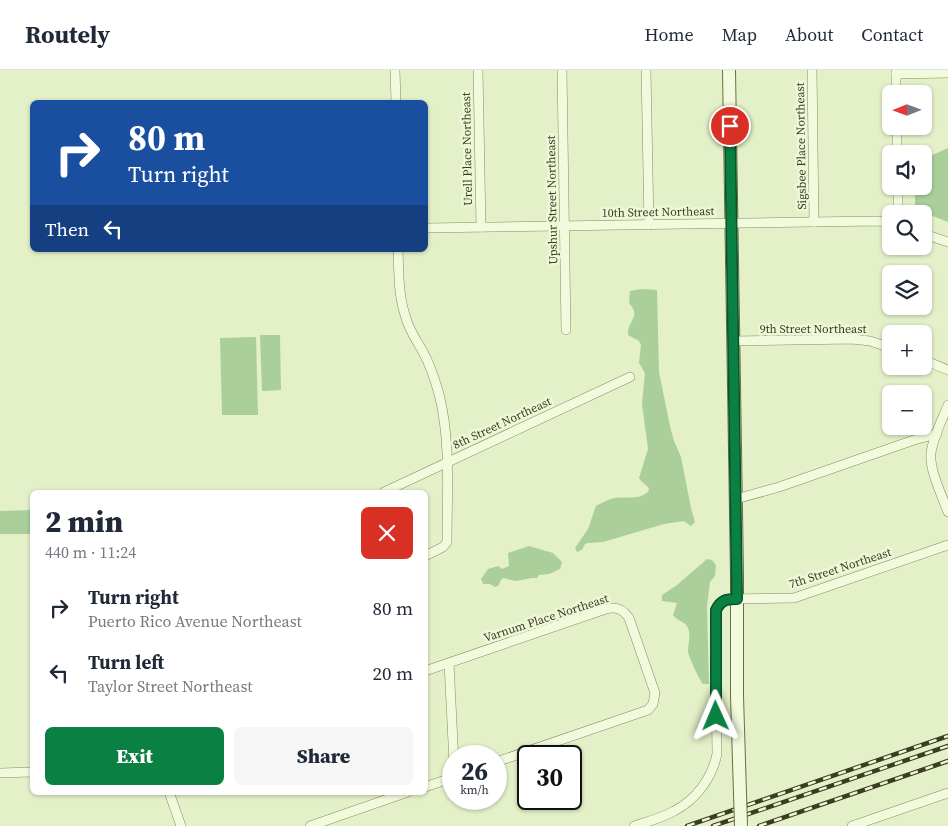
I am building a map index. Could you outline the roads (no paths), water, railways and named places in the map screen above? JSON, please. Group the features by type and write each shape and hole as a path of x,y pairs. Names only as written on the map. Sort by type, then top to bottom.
{"main road":[{"path":"729,70 740,826"}],"street":[{"path":"395,70 396,100"},
{"name":"Urell Place Northeast","path":"478,70 481,227"},
{"name":"Upshur Street Northeast","path":"562,70 566,330"},
{"path":"646,70 649,225"},
{"name":"Sigsbee Place Northeast","path":"812,70 814,222"},
{"path":"896,85 896,72 948,73"},
{"name":"10th Street Northeast","path":"428,228 882,221"},
{"path":"932,237 948,242"},
{"path":"398,252 399,289 404,312 431,369 442,405 446,432 447,542 443,547 428,554"},
{"name":"9th Street Northeast","path":"733,341 852,339 870,341 882,345"},
{"path":"932,363 948,370"},
{"name":"8th Street Northeast","path":"388,490 630,377"},
{"path":"948,405 932,449 931,461 948,512"},
{"path":"736,499 779,487 914,440 937,434"},
{"name":"7th Street Northeast","path":"737,599 794,598 948,545"},
{"path":"634,826 666,815 679,808 703,786 714,767 717,754 716,610 720,603 726,599 737,599"},
{"name":"Varnum Place Northeast","path":"449,663 610,608 618,608 625,612 629,618 655,693 653,704 648,710 507,758"},
{"path":"428,670 449,663 453,745"},
{"path":"0,773 30,772"},
{"path":"428,786 442,781"},
{"path":"852,826 948,793"},
{"path":"170,795 181,826"},
{"path":"310,826 399,795"}],"railway":[{"path":"687,826 948,736"},
{"path":"713,826 948,746"},
{"path":"759,826 948,761"}]}
